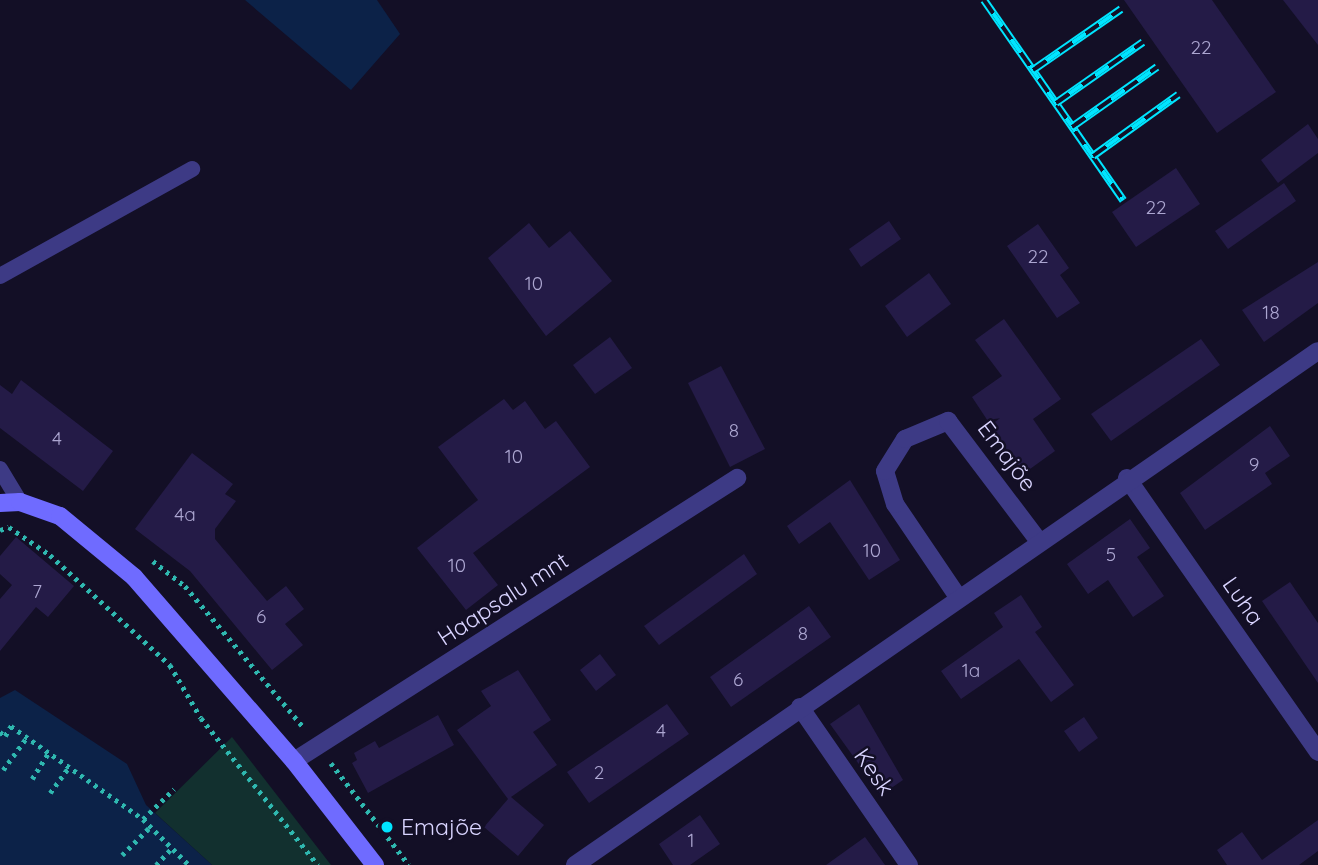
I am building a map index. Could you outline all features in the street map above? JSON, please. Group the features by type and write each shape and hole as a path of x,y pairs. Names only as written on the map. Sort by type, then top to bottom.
{"main road":[{"path":"0,503 20,502 60,516 134,577 294,761 375,865"}],"street":[{"path":"575,865 1127,478 1318,351"},
{"name":"Emajõe","path":"958,597 895,504 885,471 905,439 948,421 1038,540"},
{"name":"Haapsalu mnt","path":"294,761 737,478"},
{"name":"Luha","path":"1127,478 1318,752"},
{"name":"Kesk","path":"800,707 909,865"}],"lane":[{"path":"0,276 192,169"},
{"path":"0,470 20,502"}],"path":[{"path":"0,530 9,527 50,555 170,665 201,718 318,865"},
{"path":"0,732 5,736 11,726 142,819 189,865"},
{"path":"3,770 26,738"},
{"path":"32,779 48,753"},
{"path":"50,793 69,767"},
{"path":"142,819 174,789"},
{"path":"122,855 150,827"},
{"path":"156,865 172,848"}],"green space":[{"path":"232,737 331,865 212,865 155,813"}],"water":[{"path":"245,0 377,0 400,34 351,90"},
{"path":"15,690 127,764 146,805 212,865 0,865 0,698"}],"building":[{"path":"1124,0 1212,0 1276,92 1217,133"},
{"path":"1283,0 1318,0 1318,45"},
{"path":"1308,124 1318,139 1318,153 1278,183 1261,160"},
{"path":"1176,168 1200,204 1136,247 1112,212"},
{"path":"1284,183 1296,201 1228,249 1215,231"},
{"path":"889,221 901,239 861,267 849,249"},
{"path":"529,223 549,248 570,231 612,281 546,336 488,258"},
{"path":"1038,224 1069,268 1060,275 1080,303 1057,318 1007,246"},
{"path":"1318,262 1318,303 1264,342 1242,310"},
{"path":"929,273 951,304 907,337 885,306"},
{"path":"1004,319 1061,399 1033,419 1055,451 1023,474 972,397 1002,376 975,340"},
{"path":"610,337 632,368 595,394 573,365"},
{"path":"1201,339 1220,365 1111,441 1091,414"},
{"path":"721,366 765,449 730,467 688,383"},
{"path":"21,380 113,451 83,491 0,428 0,385 12,394"},
{"path":"504,399 513,410 525,401 545,429 556,421 590,467 473,553 498,585 466,610 417,548 478,500 438,447"},
{"path":"1270,426 1290,456 1265,473 1272,484 1205,530 1180,493"},
{"path":"192,453 233,484 225,494 236,501 215,529 215,539 267,601 286,586 304,609 285,624 303,645 272,670 190,571 135,529"},
{"path":"850,480 900,560 869,580 830,522 799,544 787,526"},
{"path":"1130,519 1150,548 1137,557 1164,596 1133,617 1108,580 1088,594 1067,564"},
{"path":"16,537 74,586 48,617 36,607 0,651 0,599 12,585 0,574 0,556"},
{"path":"744,554 757,574 659,645 644,626"},
{"path":"1290,582 1318,623 1318,683 1262,601"},
{"path":"1021,595 1042,627 1035,632 1074,685 1051,702 1019,659 961,699 941,671 1003,627 994,613"},
{"path":"809,606 831,637 731,707 710,677"},
{"path":"600,654 616,675 596,691 580,670"},
{"path":"518,670 551,720 533,732 557,765 511,797 544,825 518,856 484,827 508,799 457,730 491,706 481,691"},
{"path":"667,704 689,734 589,803 567,772"},
{"path":"859,704 903,780 881,795 830,724"},
{"path":"438,715 454,745 368,793 352,763 357,760 354,753 375,741 379,748"},
{"path":"1084,717 1098,738 1079,752 1064,731"},
{"path":"700,815 720,844 690,865 673,865 659,844"},
{"path":"1318,820 1318,851 1299,865 1227,865 1217,850 1242,832 1262,860"},
{"path":"865,837 885,865 826,865"}],"railway":[{"path":"984,0 1123,200"},
{"path":"1033,70 1121,9"},
{"path":"1056,103 1143,42"},
{"path":"1072,127 1157,67"},
{"path":"1093,156 1178,95"}],"place":[{"name":"Emajõe","path":"387,827"}]}
